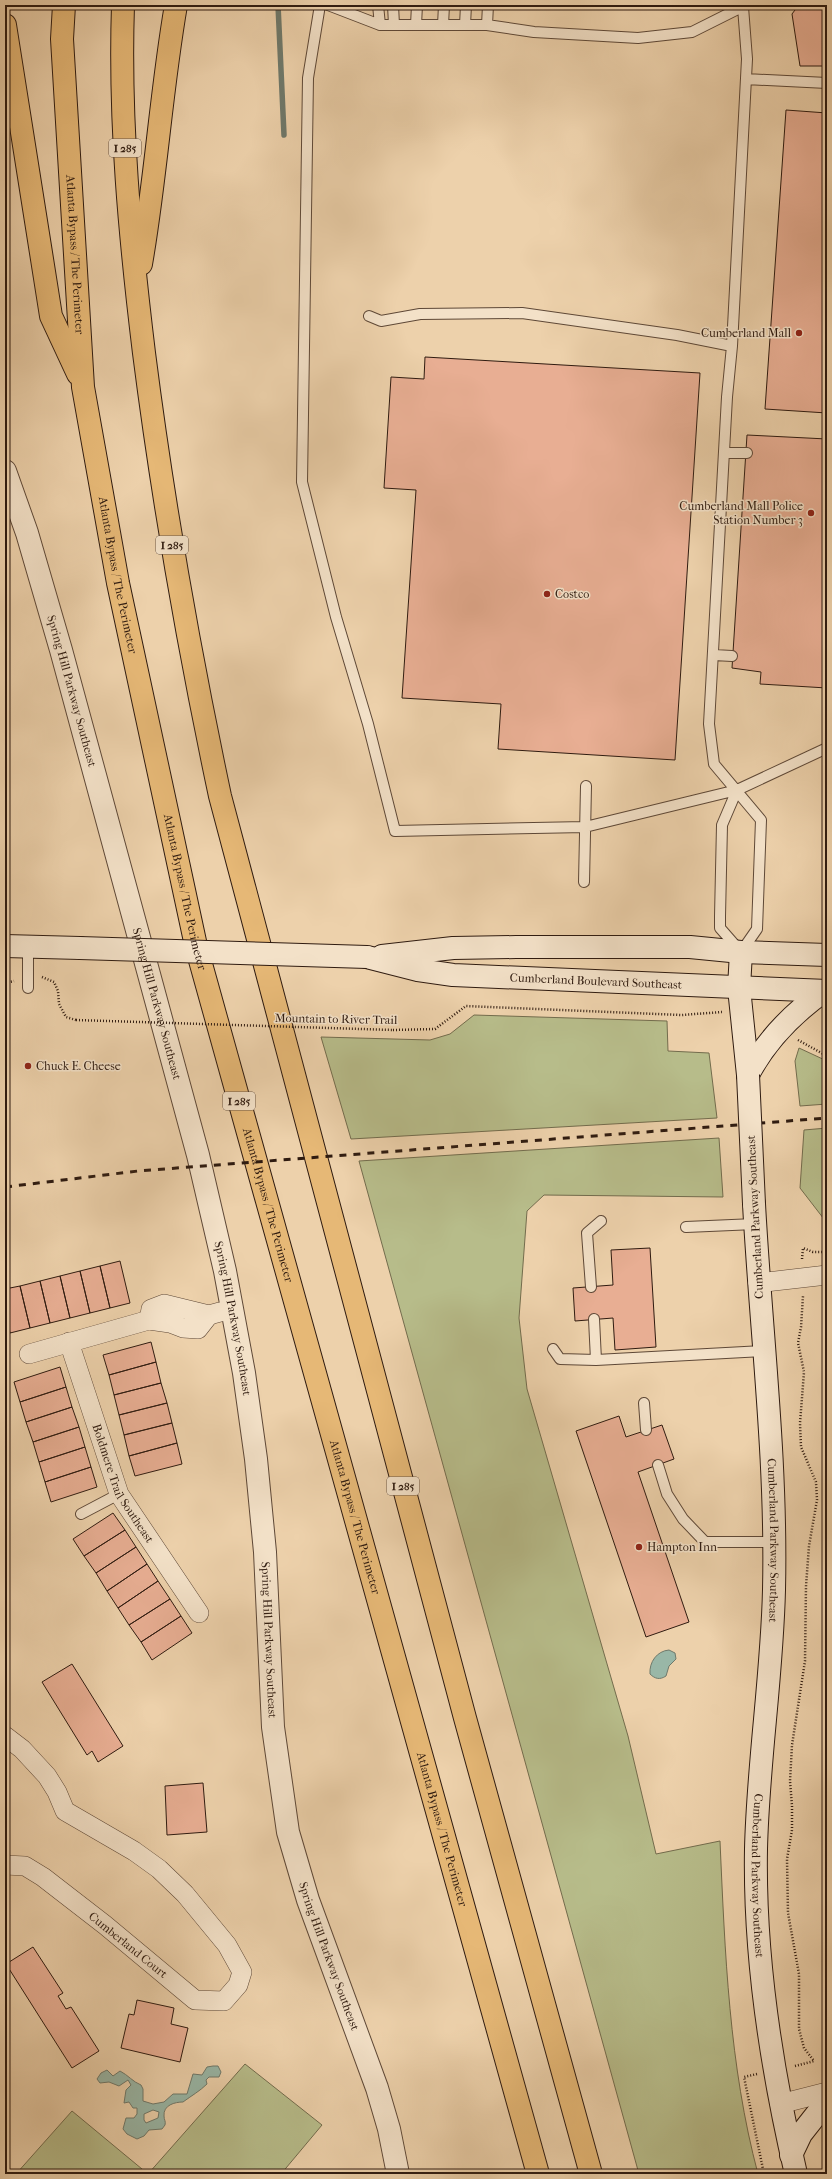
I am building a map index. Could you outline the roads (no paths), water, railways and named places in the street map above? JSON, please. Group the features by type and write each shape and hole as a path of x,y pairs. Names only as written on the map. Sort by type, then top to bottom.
{"highway":[{"name":"Atlanta Bypass / The Perimeter","path":"64,5 62,39 83,387 118,583 196,946 538,2174"},
{"name":"I 285","path":"123,5 126,183 137,291 170,535 194,672 220,796 463,1710 591,2174"},
{"path":"137,291 150,213 170,39 176,5"},
{"path":"5,25 51,316 83,387"}],"main road":[{"name":"Spring Hill Parkway Southeast","path":"5,471 27,533 61,650 198,1155 225,1271 244,1372 256,1459 265,1552 273,1727 288,1832 308,1900 377,2088 398,2174"},
{"name":"Cumberland Boulevard Southeast","path":"5,946 367,958 454,948 690,947 741,952 827,955"},
{"name":"Cumberland Parkway Southeast","path":"741,952 739,988 748,1075 758,1283 772,1487 774,1542 772,1632 758,1797 756,1871 757,1912 763,1996 780,2104 793,2165"},
{"name":"Cumberland Boulevard Southeast","path":"367,958 418,970 453,975 826,991"},
{"path":"748,1075 757,1057 781,1027 800,1009 826,991"},
{"path":"793,2165 801,2134 827,2101"}],"street":[{"path":"758,1283 827,1275"},
{"path":"29,1354 148,1320 170,1323 183,1328 198,1329 209,1315 231,1309"},
{"name":"Boldmere Trail Southeast","path":"69,1342 119,1494 199,1613"},
{"name":"Cumberland Court","path":"5,1736 22,1749 47,1776 57,1792 65,1812 134,1851 159,1869 185,1894 227,1945 242,1972 238,1984 224,2001 195,2000 105,1924 43,1877 25,1866 5,1865"},
{"path":"780,2104 827,2092"}],"lane":[{"path":"320,5 308,78 302,482 336,617 368,724 395,832 585,827 737,790 827,748"},
{"path":"328,5 380,25 487,25 534,32 638,38 692,32 744,6 747,59 732,346 724,453 714,656 709,724 714,764 737,790 761,820 757,929 741,952 720,928 722,826 737,790"},
{"path":"378,5 380,25"},
{"path":"393,5 394,25"},
{"path":"416,25 417,5"},
{"path":"443,25 444,5"},
{"path":"464,25 466,5"},
{"path":"487,25 488,5"},
{"path":"746,79 827,83"},
{"path":"369,316 381,321 420,314 522,313 677,335 732,346"},
{"path":"724,453 747,453"},
{"path":"714,656 732,656"},
{"path":"584,882 586,786"},
{"path":"28,947 28,983"},
{"path":"686,1227 755,1214"},
{"path":"591,1287 587,1233 601,1221"},
{"path":"594,1319 596,1360"},
{"path":"553,1349 560,1359 596,1360 763,1351"},
{"path":"644,1403 646,1430"},
{"path":"658,1465 667,1494 683,1519 705,1542 774,1542"},
{"path":"81,1514 119,1494"}],"waterway":[{"path":"278,5 284,135"}],"railway":[{"path":"5,1187 138,1171 827,1118"}],"place":[{"name":"Cumberland Mall","path":"799,333"},
{"name":"Cumberland Mall Police Station Number 3","path":"811,513"},
{"name":"Costco","path":"547,594"},
{"name":"Chuck E. Cheese","path":"28,1066"},
{"name":"Hampton Inn","path":"639,1547"}]}
